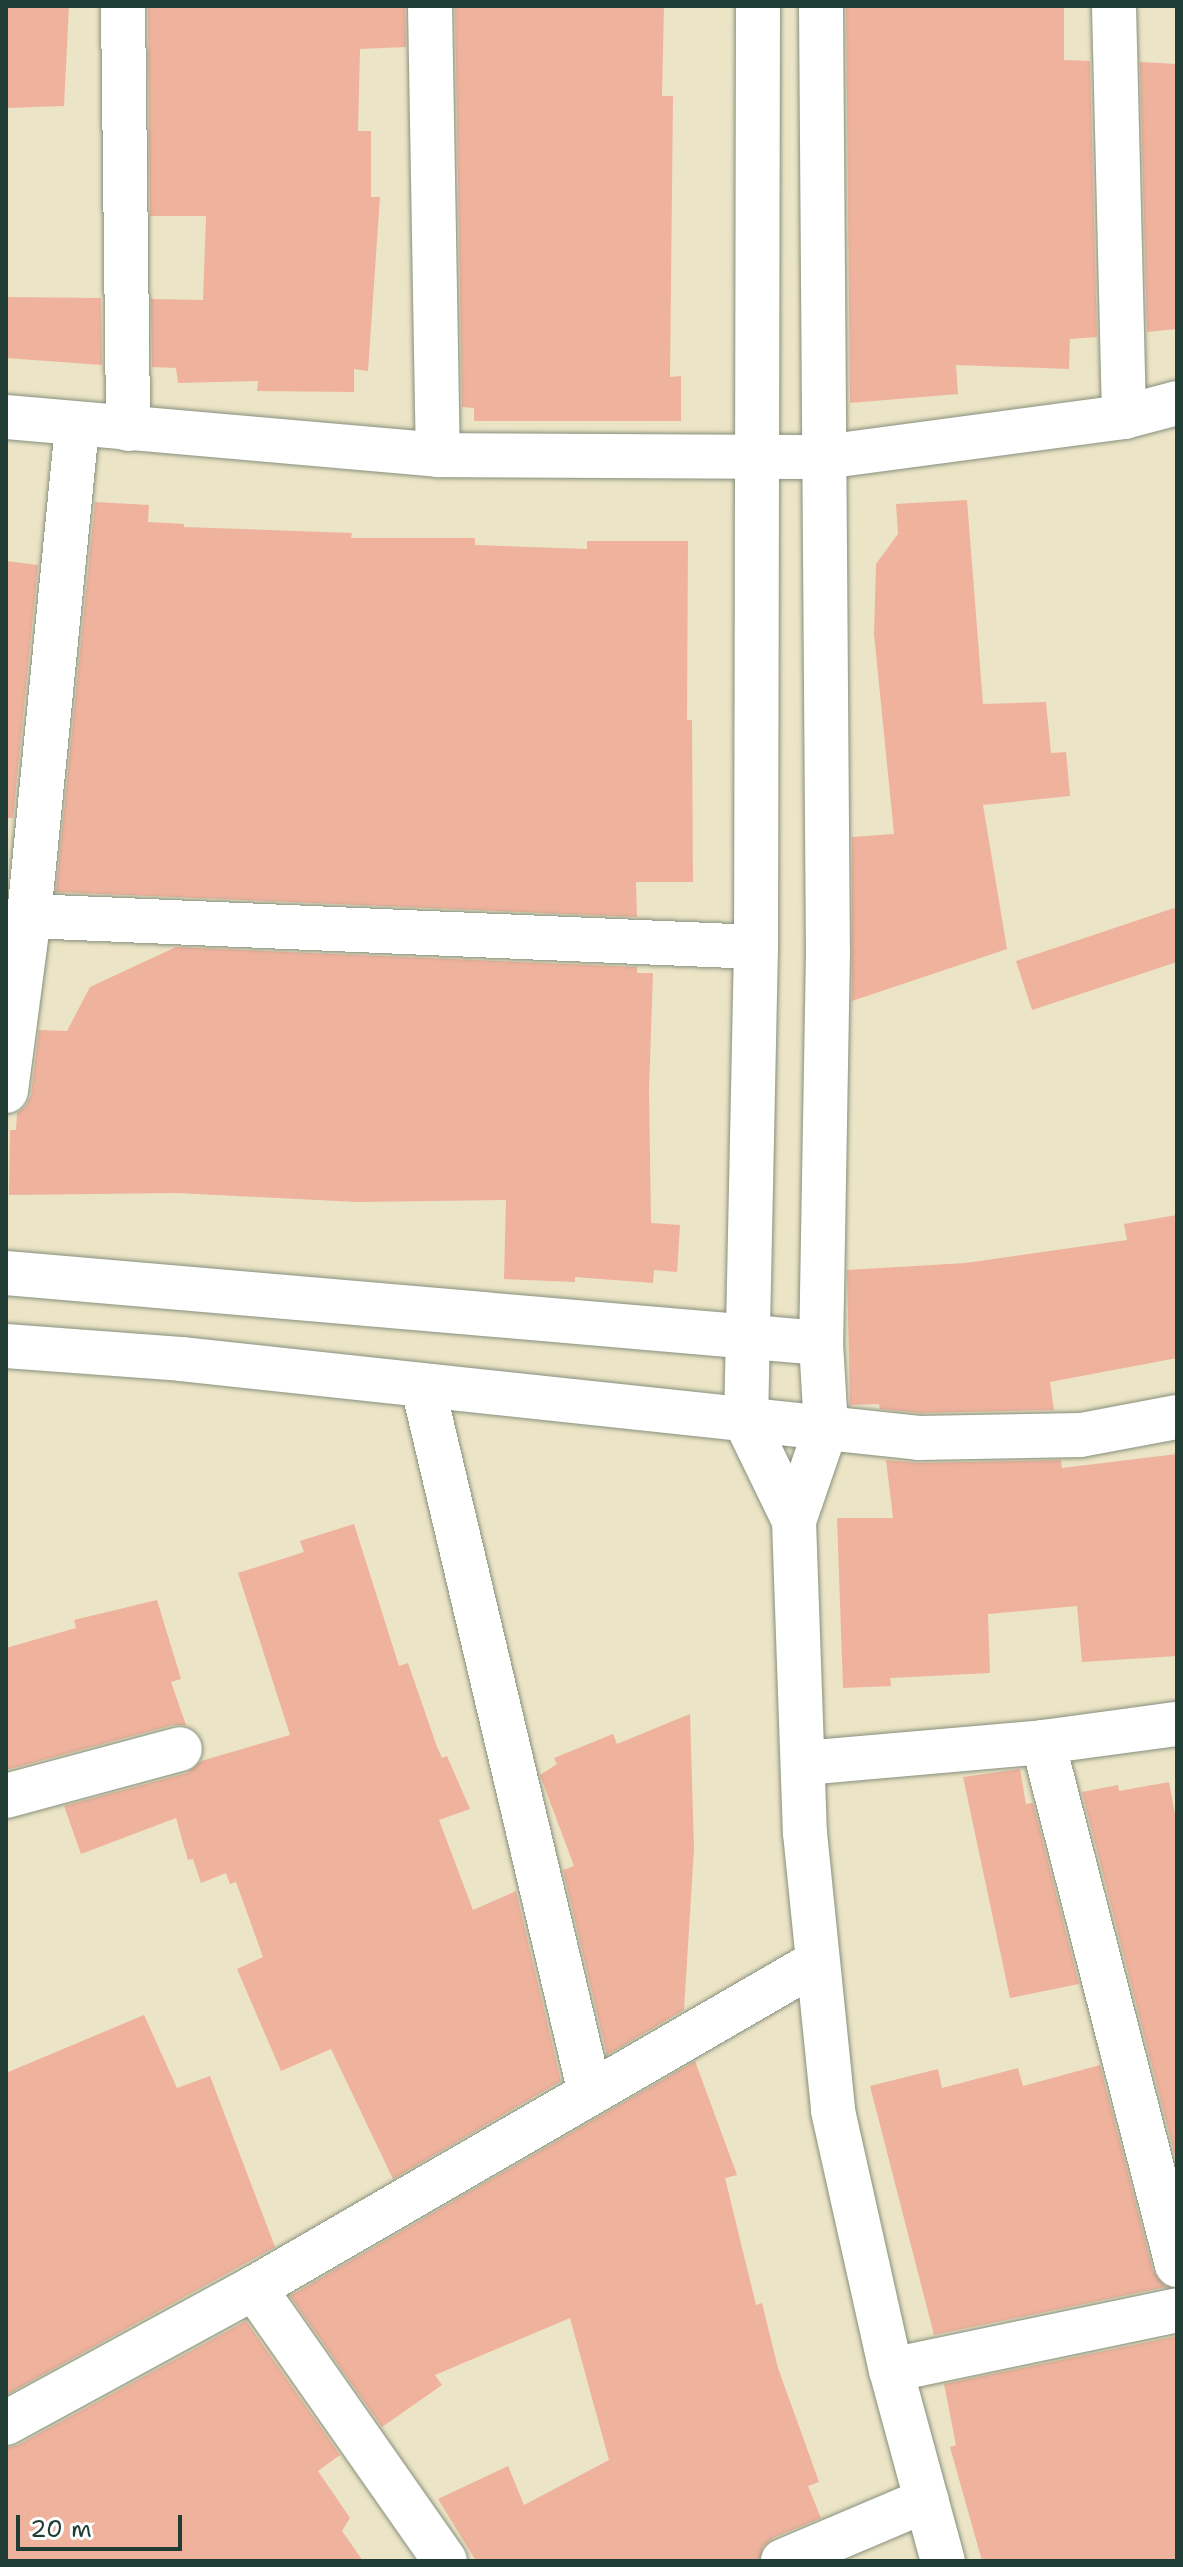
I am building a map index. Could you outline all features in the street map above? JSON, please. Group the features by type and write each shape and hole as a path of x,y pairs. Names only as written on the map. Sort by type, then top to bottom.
{"street":[{"path":"123,6 128,429"},
{"path":"430,6 438,455"},
{"path":"758,6 756,947 746,1422 794,1521"},
{"path":"821,6 828,951 821,1343 826,1428 794,1521 805,1833 833,2111 891,2370 943,2561"},
{"path":"1114,6 1124,417"},
{"path":"6,417 438,455 824,457 1124,417 1177,403"},
{"path":"6,1091 29,916 77,425"},
{"path":"29,916 756,947"},
{"path":"6,1273 349,1300 749,1339 821,1343"},
{"path":"6,1346 181,1359 746,1422 919,1438 1081,1435 1177,1417"},
{"path":"423,1387 590,2093"},
{"path":"804,1763 1043,1742 1177,1724"},
{"path":"1043,1742 1177,2265"},
{"path":"6,1796 180,1749"},
{"path":"8,2416 254,2288 817,1962"},
{"path":"254,2288 445,2561"},
{"path":"891,2370 1177,2310"},
{"path":"783,2561 927,2500"}],"building":[{"path":"6,6 69,6 64,106 6,108"},
{"path":"148,6 405,6 406,47 360,49 358,131 371,131 371,197 380,197 368,371 354,369 354,392 257,391 258,381 178,383 176,368 152,367 151,299 203,300 206,216 150,216"},
{"path":"455,6 664,6 662,96 673,96 670,377 681,376 681,421 474,421 474,408 462,407"},
{"path":"846,6 1064,6 1064,60 1090,61 1097,337 1070,339 1069,369 956,365 958,394 850,403"},
{"path":"1140,62 1177,64 1177,329 1147,332"},
{"path":"6,297 101,298 102,365 6,358"},
{"path":"967,500 983,704 1046,702 1051,753 1066,752 1070,796 983,805 1007,949 852,1001 852,837 894,834 874,634 876,564 898,534 896,504"},
{"path":"95,502 149,505 148,522 184,524 184,527 352,533 351,538 475,538 475,545 587,549 587,541 688,541 687,720 692,720 693,882 636,882 637,917 56,892"},
{"path":"6,561 38,565 13,818 6,818"},
{"path":"1177,907 1177,962 1032,1010 1016,961"},
{"path":"176,947 637,967 637,973 653,973 649,1089 651,1223 680,1225 677,1272 654,1270 653,1283 575,1277 575,1282 504,1279 506,1200 357,1202 177,1193 9,1195 10,1130 16,1130 17,1113 26,1106 31,1095 39,1030 67,1031 90,987"},
{"path":"1177,1215 1177,1358 1050,1382 1054,1410 920,1413 880,1409 879,1404 850,1405 847,1270 966,1263 1127,1240 1124,1224"},
{"path":"1177,1454 1177,1656 1082,1662 1077,1606 988,1614 990,1673 890,1678 891,1686 843,1688 837,1518 893,1518 886,1460 919,1463 1061,1460 1062,1468"},
{"path":"354,1524 399,1666 408,1663 437,1747 442,1758 447,1756 470,1809 439,1820 473,1910 516,1891 561,2081 393,2179 331,2049 281,2071 237,1969 263,1957 236,1882 230,1884 226,1873 201,1883 193,1859 188,1860 176,1818 81,1854 64,1806 187,1773 201,1761 290,1735 238,1573 304,1552 300,1541"},
{"path":"157,1600 181,1679 171,1682 186,1725 173,1725 6,1770 6,1648 76,1628 74,1620"},
{"path":"690,1714 694,1848 684,2010 607,2055 563,1870 574,1866 540,1775 557,1764 554,1758 613,1734 617,1744"},
{"path":"1020,1769 1026,1804 1033,1803 1079,1984 1010,1998 963,1777"},
{"path":"1169,1782 1177,1825 1177,2164 1082,1792 1118,1785 1119,1791"},
{"path":"144,2015 177,2088 210,2076 275,2247 6,2395 6,2073"},
{"path":"695,2061 737,2175 725,2178 756,2305 762,2303 778,2368 819,2482 808,2486 821,2518 773,2538 763,2547 759,2561 476,2561 438,2499 508,2466 524,2505 609,2460 570,2318 435,2375 442,2385 382,2427 290,2296"},
{"path":"1100,2065 1153,2271 1166,2287 934,2335 870,2086 938,2069 942,2088 1018,2068 1023,2086"},
{"path":"246,2321 340,2455 318,2471 350,2518 342,2531 363,2561 6,2561 6,2448 18,2445"},
{"path":"1177,2336 1177,2561 982,2561 950,2447 956,2445 944,2384"}]}
